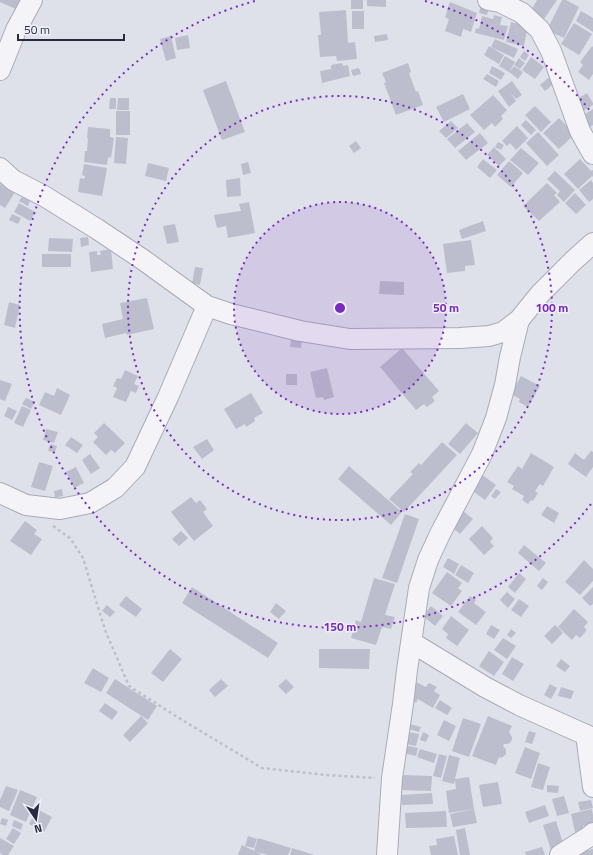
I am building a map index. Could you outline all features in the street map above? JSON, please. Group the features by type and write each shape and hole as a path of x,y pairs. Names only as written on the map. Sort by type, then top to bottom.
{"street":[{"path":"0,70 16,30 32,0"},
{"path":"488,0 500,2 522,13 540,30 551,51 580,131 593,154"},
{"path":"0,168 13,180 44,196 97,229 142,259 207,306 231,314 300,331 350,338 460,338 489,336 503,332 520,320 540,294 593,243"},
{"path":"0,493 26,505 60,508 90,503 115,488 135,467 168,397 207,306"},
{"path":"387,855 392,778 403,704 406,670 419,588 428,560 482,454 496,418 520,320"},
{"path":"411,642 485,687 519,705 589,736 593,787"},
{"path":"560,855 593,833"}],"path":[{"path":"51,524 70,538 83,558 105,630 129,686 262,768 326,775 392,778"}],"building":[{"path":"0,0 22,0 18,10 0,2"},
{"path":"351,0 363,0 363,9 351,9"},
{"path":"367,0 386,0 386,7 367,6"},
{"path":"537,0 557,0 544,19 531,10"},
{"path":"562,0 566,0 579,7 564,38 547,30"},
{"path":"450,2 477,13 471,32 463,29 461,37 445,31 449,19 445,17"},
{"path":"482,2 490,4 487,15 479,13"},
{"path":"346,10 348,43 355,42 357,59 337,61 336,56 320,57 318,35 321,35 319,12"},
{"path":"352,11 364,11 364,29 352,29"},
{"path":"581,11 593,18 593,32 576,21"},
{"path":"494,15 502,17 500,25 508,26 504,40 475,33 476,28 479,29 482,16 493,19"},
{"path":"511,22 528,26 524,46 506,42"},
{"path":"574,23 592,34 579,55 561,44"},
{"path":"387,34 388,40 375,42 374,36"},
{"path":"188,35 190,48 177,50 175,38"},
{"path":"171,36 176,58 166,61 160,39"},
{"path":"495,39 518,49 514,58 491,47"},
{"path":"489,46 504,55 499,64 484,55"},
{"path":"592,46 593,74 589,80 578,72 583,65 580,62"},
{"path":"524,51 529,55 525,61 520,57"},
{"path":"505,56 515,62 509,72 499,66"},
{"path":"531,57 544,67 535,79 522,70"},
{"path":"519,58 525,63 520,69 514,65"},
{"path":"342,63 343,66 348,65 350,76 322,83 320,71 331,69 331,65"},
{"path":"408,63 411,72 409,73 416,92 418,91 423,105 396,115 384,83 386,82 382,73"},
{"path":"492,66 505,73 501,80 489,73"},
{"path":"514,66 523,72 518,79 509,72"},
{"path":"359,68 361,74 353,76 351,70"},
{"path":"487,74 499,81 496,87 483,79"},
{"path":"553,74 558,80 545,91 540,85"},
{"path":"226,81 245,132 222,140 203,90"},
{"path":"512,81 522,95 516,99 510,92 516,101 509,107 498,91"},
{"path":"587,93 593,105 581,112 574,101"},
{"path":"463,94 470,109 444,122 436,107"},
{"path":"493,95 507,110 501,116 503,119 495,127 492,123 484,130 470,115"},
{"path":"110,98 116,98 116,109 109,109"},
{"path":"118,98 129,98 129,110 117,110"},
{"path":"535,106 551,122 541,132 525,115"},
{"path":"593,109 593,125 590,127 582,116"},
{"path":"116,111 130,111 130,135 116,135"},
{"path":"559,118 575,134 559,149 543,133"},
{"path":"526,120 536,130 531,135 521,125"},
{"path":"451,121 458,128 446,138 439,131"},
{"path":"467,123 475,132 455,148 447,139"},
{"path":"517,126 528,138 516,150 510,143 507,146 502,141"},
{"path":"88,127 110,129 110,137 114,138 111,158 108,157 107,165 84,162 85,151 87,151"},
{"path":"538,132 559,155 547,166 526,143"},
{"path":"480,133 488,143 466,160 458,151"},
{"path":"116,137 128,138 126,164 114,163"},
{"path":"356,141 361,148 354,153 349,146"},
{"path":"498,142 504,145 501,150 495,147"},
{"path":"494,147 506,159 499,166 487,155"},
{"path":"521,148 539,163 528,175 510,160"},
{"path":"483,159 497,170 490,178 477,167"},
{"path":"580,159 591,171 593,170 593,177 592,176 578,189 564,174"},
{"path":"509,161 523,173 511,187 497,175"},
{"path":"248,162 251,173 243,175 241,164"},
{"path":"148,163 169,168 166,181 145,176"},
{"path":"84,164 107,168 102,196 78,192 80,178 84,179 85,176 82,175"},
{"path":"555,171 575,190 564,202 557,195 560,191 547,179"},
{"path":"240,178 241,196 227,197 226,180"},
{"path":"591,180 593,183 593,199 589,202 579,190"},
{"path":"547,183 557,193 554,195 560,202 539,221 523,206"},
{"path":"0,184 15,192 5,208 0,205"},
{"path":"575,193 586,205 576,214 565,203"},
{"path":"22,197 30,201 28,206 19,201"},
{"path":"249,202 255,233 228,238 226,226 217,228 214,215 241,211 239,204"},
{"path":"19,203 35,212 30,221 14,212"},
{"path":"12,214 21,218 18,224 9,220"},
{"path":"483,221 486,231 462,239 459,230"},
{"path":"175,224 179,242 167,244 163,226"},
{"path":"88,237 89,245 81,247 80,238"},
{"path":"49,238 73,239 72,252 48,251"},
{"path":"471,240 475,265 465,266 465,271 447,273 443,244"},
{"path":"111,249 113,269 91,272 89,252 97,251 97,255 101,255 100,251"},
{"path":"42,254 71,254 71,267 42,267"},
{"path":"195,267 203,268 200,285 192,283"},
{"path":"380,281 404,282 404,295 379,294"},
{"path":"147,298 154,329 105,338 102,324 123,319 120,303"},
{"path":"9,302 20,305 15,328 4,325"},
{"path":"291,340 302,341 301,348 290,347"},
{"path":"402,348 439,391 432,397 435,401 427,407 424,404 416,410 380,367"},
{"path":"327,368 334,397 324,400 323,397 316,398 310,372"},
{"path":"125,370 138,376 134,384 139,386 136,393 131,391 126,402 113,397 117,388 113,386 117,378 121,379"},
{"path":"286,374 297,374 297,385 286,385"},
{"path":"521,376 540,386 528,407 519,402 520,399 511,394"},
{"path":"0,380 12,384 5,401 0,399"},
{"path":"57,388 70,395 61,415 39,405 45,392 54,396"},
{"path":"251,393 263,413 254,418 255,421 246,427 245,424 236,429 224,409"},
{"path":"26,398 35,402 31,409 22,404"},
{"path":"22,406 31,410 23,427 14,423"},
{"path":"8,407 17,411 12,420 4,416"},
{"path":"104,423 125,443 115,453 111,450 106,455 93,442 98,437 94,433"},
{"path":"466,423 478,433 460,454 448,444"},
{"path":"46,429 58,432 54,443 43,440"},
{"path":"71,437 83,445 77,453 65,445"},
{"path":"207,439 214,450 202,459 193,447"},
{"path":"442,442 457,455 404,512 389,499 413,474 410,472 419,463 421,465"},
{"path":"50,444 57,446 55,452 48,451"},
{"path":"591,451 593,452 593,467 586,477 568,464 575,453 584,460"},
{"path":"531,453 554,467 543,486 540,484 535,491 538,493 533,501 531,500 528,504 522,500 524,496 512,489 514,486 507,482 518,466 522,469"},
{"path":"90,454 100,468 91,474 82,460"},
{"path":"39,462 53,466 45,491 31,487"},
{"path":"349,466 402,512 391,525 338,479"},
{"path":"76,467 84,483 74,488 66,472"},
{"path":"481,474 496,485 485,500 470,489"},
{"path":"62,489 63,496 55,498 54,491"},
{"path":"496,489 501,492 495,499 491,496"},
{"path":"191,497 196,503 200,500 207,509 203,512 213,526 194,541 171,512"},
{"path":"547,506 559,513 554,523 541,515"},
{"path":"462,510 473,519 460,534 449,525"},
{"path":"405,514 419,519 397,583 382,578"},
{"path":"25,521 37,530 34,534 42,539 31,555 10,541"},
{"path":"482,526 493,538 490,542 494,546 484,555 469,539"},
{"path":"181,531 188,538 179,546 172,539"},
{"path":"524,545 546,563 539,571 518,553"},
{"path":"448,558 459,564 454,574 443,567"},
{"path":"584,560 593,569 593,581 580,595 565,582"},
{"path":"461,565 474,573 468,583 455,575"},
{"path":"447,572 462,583 458,588 462,591 451,606 432,593"},
{"path":"519,573 526,579 515,593 508,587"},
{"path":"374,578 395,584 385,615 395,617 391,629 382,627 376,645 351,638 356,620 361,622"},
{"path":"543,578 548,582 542,590 537,586"},
{"path":"192,587 278,643 268,658 182,603"},
{"path":"593,587 593,604 590,606 582,598"},
{"path":"507,592 515,599 508,608 500,600"},
{"path":"126,596 142,609 136,617 119,605"},
{"path":"470,596 476,600 474,603 486,612 476,625 458,612"},
{"path":"519,599 529,606 521,617 511,610"},
{"path":"276,603 286,611 279,619 270,612"},
{"path":"107,605 115,612 110,617 102,611"},
{"path":"431,606 443,616 435,626 423,616"},
{"path":"574,609 588,622 584,627 587,630 580,638 576,635 572,640 558,627"},
{"path":"451,616 469,630 457,646 446,638 448,634 442,629"},
{"path":"491,625 500,630 494,639 486,634"},
{"path":"555,625 563,633 552,644 544,636"},
{"path":"511,629 516,633 511,638 507,635"},
{"path":"503,638 516,646 507,659 494,650"},
{"path":"170,649 182,659 163,682 151,673"},
{"path":"319,649 370,649 369,669 319,668"},
{"path":"489,651 504,662 494,676 479,666"},
{"path":"512,657 524,664 513,681 502,674"},
{"path":"561,659 570,666 565,672 556,666"},
{"path":"93,668 109,678 101,692 84,683"},
{"path":"115,679 157,706 148,720 106,693"},
{"path":"221,679 228,686 215,697 209,690"},
{"path":"286,679 294,687 286,694 278,686"},
{"path":"416,682 426,687 429,683 437,687 434,691 440,695 433,708 418,699 416,703 407,697"},
{"path":"550,684 557,688 551,699 544,695"},
{"path":"561,687 574,691 571,699 558,696"},
{"path":"440,700 452,708 447,715 435,708"},
{"path":"105,703 118,712 112,720 99,711"},
{"path":"141,716 148,723 130,742 123,735"},
{"path":"488,716 512,726 509,732 512,740 510,743 504,744 503,746 506,750 506,754 501,758 499,757 496,765 472,756"},
{"path":"463,718 481,724 469,757 452,751"},
{"path":"444,720 456,726 449,741 437,735"},
{"path":"410,724 421,727 419,732 408,729"},
{"path":"529,731 536,733 532,744 525,742"},
{"path":"408,732 419,734 416,746 405,744"},
{"path":"423,732 429,735 426,742 420,740"},
{"path":"404,745 418,748 416,756 403,753"},
{"path":"525,747 540,753 531,779 515,773"},
{"path":"420,749 437,754 434,763 417,757"},
{"path":"439,754 447,756 441,778 433,776"},
{"path":"449,755 460,758 455,779 469,777 474,809 449,813 446,791 456,789 455,780 454,784 442,781"},
{"path":"538,763 550,767 543,790 531,787"},
{"path":"402,775 432,776 431,791 401,790"},
{"path":"498,782 502,804 483,807 479,785"},
{"path":"547,785 559,786 558,793 547,792"},
{"path":"6,786 18,790 9,811 0,807 0,800"},
{"path":"20,790 37,797 26,822 10,815"},
{"path":"432,793 433,804 402,805 401,795"},
{"path":"564,796 569,813 557,816 552,799"},
{"path":"591,800 593,808 580,811 578,802"},
{"path":"545,805 549,816 529,823 525,812"},
{"path":"37,809 52,817 44,832 29,824"},
{"path":"474,809 477,823 453,827 450,814"},
{"path":"592,809 593,823 583,826 585,834 576,836 571,814"},
{"path":"446,811 447,827 406,828 405,813"},
{"path":"2,818 8,820 6,826 0,824"},
{"path":"14,820 23,824 21,830 12,826"},
{"path":"556,821 564,846 551,850 543,825"},
{"path":"13,828 21,833 14,844 6,839"},
{"path":"465,828 470,855 460,855 456,830"},
{"path":"248,836 257,839 254,848 245,846"},
{"path":"454,836 458,855 431,855 429,846 437,845 436,839"},
{"path":"0,838 14,846 8,855 3,855 0,853"},
{"path":"258,838 291,848 288,855 268,855 254,851"},
{"path":"242,845 261,854 239,855 238,854"},
{"path":"542,847 545,855 526,855 525,852"},
{"path":"292,848 315,855 290,855"},
{"path":"593,849 593,855 578,855 577,853"}]}
